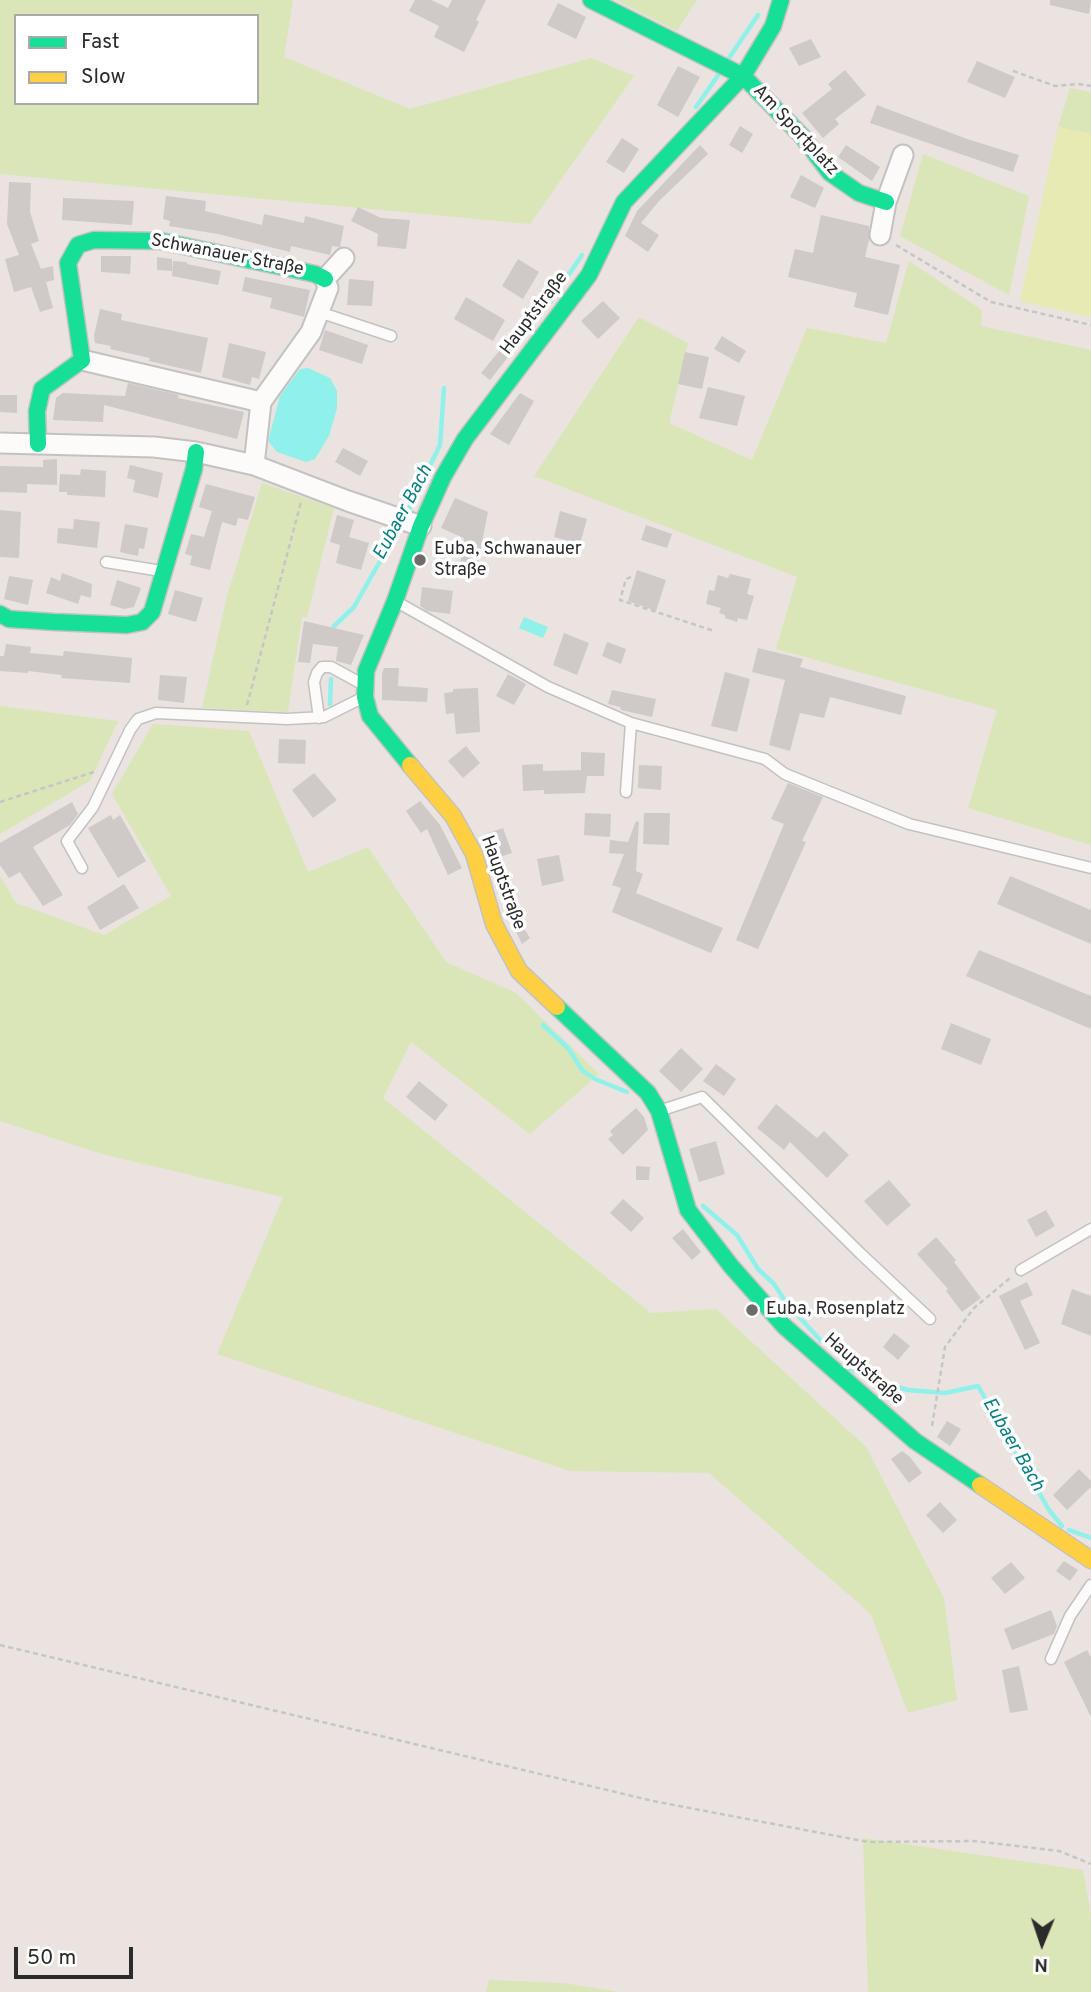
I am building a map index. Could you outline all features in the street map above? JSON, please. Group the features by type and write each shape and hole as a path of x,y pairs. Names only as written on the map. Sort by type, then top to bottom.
{"street":[{"name":"Am Sportplatz","path":"591,0 738,74 802,136 830,173 859,193 886,202"},
{"name":"Hauptstraße","path":"781,0 773,26 738,74 624,202 589,275 466,439 443,477 417,525 395,601 366,671 364,691 370,716 453,816 474,854 494,925 519,971 648,1093 659,1111 688,1210 731,1266 784,1326 923,1447 1091,1560"},
{"path":"880,235 886,202 903,155"},
{"name":"Schwanauer Straße","path":"82,360 68,263 78,245 94,240 161,241 315,274 325,279 328,288 311,332 261,402 254,465"},
{"name":"Schwanauer Straße","path":"325,279 344,258"},
{"path":"38,444 37,411 42,389 82,360 261,402"},
{"path":"0,443 154,447 196,452 254,465 417,525"},
{"path":"0,614 9,618 54,622 127,625 142,622 152,611 165,572 194,469 196,452"}],"lane":[{"path":"319,312 391,336"},
{"path":"106,562 165,572"},
{"path":"395,601 548,687 631,723 765,759 785,774 909,824 1091,868"},
{"path":"82,868 67,841 93,807 111,766 138,719 156,713 287,719 324,718 364,691 331,667 322,667 314,682 319,718"},
{"path":"626,792 631,723"},
{"path":"659,1111 702,1097 860,1254 930,1319"},
{"path":"1021,1269 1091,1229"},
{"path":"1051,1659 1070,1616 1091,1584"}],"path":[{"path":"1013,71 1055,86 1091,86"},
{"path":"880,235 991,302 1091,325"},
{"path":"244,716 305,485"},
{"path":"631,577 626,579 620,600 714,631"},
{"path":"0,802 111,766"},
{"path":"923,1447 934,1420 945,1347 974,1308 1021,1269"},
{"path":"0,1645 653,1801 868,1842 974,1841 1059,1851 1091,1864"}],"green space":[{"path":"0,0 293,0 284,57 410,109 591,58 634,76 530,224 0,174"},
{"path":"616,0 697,0 677,31"},
{"path":"1070,88 1091,92 1091,134 1058,127"},
{"path":"1058,127 1091,134 1091,317 1020,301"},
{"path":"923,154 1029,196 1009,295 900,236"},
{"path":"909,261 982,310 981,326 1091,350 1091,845 968,808 997,710 776,649 797,577 534,476 639,317 688,343 669,423 752,460 807,328 886,343"},
{"path":"262,483 334,508 307,617 302,617 288,712 202,708 227,596"},
{"path":"0,706 118,721 90,781 0,834"},
{"path":"153,724 249,731 308,872 368,847 446,962 516,993 599,1074 530,1134 411,1042 383,1098 651,1313 716,1309 866,1447 944,1598 957,1700 908,1713 871,1614 709,1473 570,1471 217,1354 283,1197 102,1154 0,1121 0,876 16,903 104,935 171,896 112,794"},
{"path":"863,1838 1083,1870 1091,1915 1091,1992 868,1992"},
{"path":"489,1980 564,1983 619,1992 486,1992"}],"water":[{"path":"308,368 330,378 337,391 337,408 329,436 315,459 306,462 277,452 268,441 280,396 300,369"},
{"path":"524,617 548,627 543,638 519,628"}],"building":[{"path":"415,0 431,0 448,8 452,0 486,0 476,20 479,22 464,52 434,37 439,26 409,11"},
{"path":"1050,0 1091,0 1089,14 1050,5"},
{"path":"558,3 586,17 576,39 547,25"},
{"path":"811,39 821,57 799,66 789,48"},
{"path":"977,61 1015,77 1005,98 967,82"},
{"path":"678,66 700,77 678,117 657,105"},
{"path":"845,70 866,95 835,119 839,124 823,138 802,113 832,89 828,84"},
{"path":"877,105 967,139 1019,155 1013,172 870,123"},
{"path":"740,126 753,134 742,153 729,145"},
{"path":"622,138 639,149 624,173 606,162"},
{"path":"700,145 708,154 659,201 641,223 659,235 648,252 625,236 637,211"},
{"path":"846,145 880,167 872,181 838,157"},
{"path":"801,175 824,188 815,208 790,197"},
{"path":"9,182 31,183 30,212 39,241 31,244 41,269 53,266 54,280 46,282 53,308 40,312 31,287 14,292 5,259 19,255 7,224"},
{"path":"166,196 206,201 205,211 262,225 264,214 304,223 305,216 344,226 340,247 332,246 330,255 291,246 290,252 218,234 169,226 170,221 163,219"},
{"path":"63,198 134,201 132,225 62,220"},
{"path":"358,207 381,218 410,220 406,249 377,246 378,234 351,221"},
{"path":"821,215 869,226 865,257 900,265 888,315 854,307 857,293 788,277 795,249 813,253"},
{"path":"101,256 131,256 130,274 101,272"},
{"path":"157,257 172,259 172,271 157,270"},
{"path":"518,259 539,272 523,299 502,286"},
{"path":"173,261 221,271 218,285 172,276"},
{"path":"245,277 310,290 304,317 270,308 272,298 242,291"},
{"path":"349,279 374,281 372,306 347,305"},
{"path":"466,297 505,320 493,341 454,319"},
{"path":"603,301 620,318 598,339 581,321"},
{"path":"100,309 122,314 121,320 208,338 201,373 149,361 150,358 95,343"},
{"path":"325,330 368,345 362,364 319,350"},
{"path":"722,336 746,351 739,363 714,349"},
{"path":"229,343 266,352 259,379 252,377 250,385 222,377"},
{"path":"500,350 508,357 490,380 481,373"},
{"path":"685,352 709,357 702,389 678,384"},
{"path":"128,383 179,395 178,398 244,412 237,439 104,405 103,422 53,420 56,398 63,393 125,396"},
{"path":"708,387 745,396 737,426 699,418"},
{"path":"520,393 534,401 509,445 490,434"},
{"path":"0,395 17,395 17,413 0,412"},
{"path":"343,448 368,461 360,476 335,462"},
{"path":"57,459 57,485 27,484 27,493 0,492 0,466 43,467 43,460"},
{"path":"130,465 163,473 158,498 133,492 135,480 127,478"},
{"path":"81,469 106,471 105,497 67,495 67,492 59,492 60,474 80,475"},
{"path":"206,484 255,497 248,520 238,518 236,526 222,522 210,570 190,565 192,556 185,554 191,534 204,537 212,511 199,507"},
{"path":"455,498 488,512 477,567 460,565 464,538 441,528"},
{"path":"0,510 21,512 19,558 0,557"},
{"path":"560,511 587,519 580,544 554,537"},
{"path":"337,515 354,520 349,537 369,543 361,570 336,563 340,545 330,542"},
{"path":"74,519 100,522 97,548 57,543 58,528 73,529"},
{"path":"125,524 148,528 144,549 139,548 138,556 120,552"},
{"path":"646,525 672,534 667,548 641,540"},
{"path":"637,570 666,580 656,611 628,601"},
{"path":"62,573 92,584 91,598 81,595 78,604 46,593 51,577 60,581"},
{"path":"730,574 751,579 747,594 754,596 747,620 738,618 737,622 725,618 725,615 719,613 721,608 706,604 709,590 714,591 718,575 728,578"},
{"path":"9,576 33,580 28,605 4,599"},
{"path":"117,580 141,588 134,607 124,609 110,605"},
{"path":"422,587 453,591 450,614 427,611 420,606"},
{"path":"175,590 203,598 196,622 168,614"},
{"path":"304,621 364,635 351,665 336,661 338,647 313,644 310,663 298,662"},
{"path":"564,633 589,643 577,675 553,665"},
{"path":"607,642 626,649 621,664 602,656"},
{"path":"6,644 31,647 30,653 63,656 64,651 132,658 130,683 61,678 62,675 28,671 0,671 0,656 4,656"},
{"path":"758,648 803,659 800,667 906,696 901,715 830,697 824,718 800,713 790,751 769,745 785,680 752,672"},
{"path":"384,668 399,668 398,686 428,688 427,702 382,700"},
{"path":"725,672 750,679 737,732 711,726"},
{"path":"508,674 526,684 514,705 496,696"},
{"path":"160,675 187,677 184,703 158,700"},
{"path":"478,688 480,732 456,734 454,713 446,714 444,693 453,692 453,689"},
{"path":"612,690 656,699 652,717 608,704"},
{"path":"279,739 306,740 305,764 278,763"},
{"path":"466,746 480,763 463,778 448,761"},
{"path":"581,752 605,753 604,776 587,776 585,793 544,794 544,790 523,791 522,765 543,764 543,771 581,770"},
{"path":"639,765 662,766 661,790 638,788"},
{"path":"314,773 337,800 313,818 292,790"},
{"path":"788,783 823,797 758,949 736,940 784,824 771,819"},
{"path":"420,801 440,825 462,868 448,875 427,829 421,833 406,811"},
{"path":"72,802 78,814 70,825 33,847 63,895 43,906 20,872 9,878 0,865 0,843"},
{"path":"585,813 611,814 610,837 584,835"},
{"path":"644,813 670,813 669,845 643,844"},
{"path":"111,815 113,820 120,815 146,861 118,878 88,828"},
{"path":"636,821 639,822 636,871 643,874 636,893 723,928 711,953 612,912 621,888 612,885 624,854 609,853 610,840 628,842"},
{"path":"503,828 512,853 497,858 488,833"},
{"path":"559,855 564,881 542,886 537,859"},
{"path":"1010,876 1091,910 1091,944 997,904"},
{"path":"124,884 139,908 100,930 87,907"},
{"path":"513,911 530,938 522,944 508,915"},
{"path":"979,950 1091,996 1091,1029 966,976"},
{"path":"951,1023 991,1039 981,1065 941,1049"},
{"path":"681,1048 703,1069 681,1092 659,1071"},
{"path":"716,1064 736,1079 724,1096 703,1081"},
{"path":"419,1081 448,1105 435,1121 406,1097"},
{"path":"776,1104 817,1138 824,1131 849,1155 827,1178 790,1142 784,1150 757,1128"},
{"path":"636,1108 644,1117 648,1130 623,1155 608,1139 613,1135 610,1131"},
{"path":"716,1141 725,1174 699,1182 689,1149"},
{"path":"636,1166 650,1167 649,1180 636,1180"},
{"path":"889,1180 911,1205 887,1226 864,1201"},
{"path":"623,1199 644,1218 631,1232 610,1213"},
{"path":"1046,1210 1055,1226 1036,1237 1027,1220"},
{"path":"683,1229 701,1252 692,1260 672,1238"},
{"path":"936,1237 956,1260 954,1262 981,1298 962,1312 946,1291 948,1289 917,1254"},
{"path":"1027,1282 1033,1295 1020,1301 1040,1343 1025,1350 999,1296"},
{"path":"1072,1289 1091,1296 1091,1336 1061,1324"},
{"path":"894,1333 910,1346 898,1360 883,1347"},
{"path":"947,1421 961,1429 950,1446 937,1437"},
{"path":"902,1451 922,1473 909,1483 891,1459"},
{"path":"1079,1469 1091,1481 1091,1487 1067,1510 1053,1495"},
{"path":"940,1502 957,1520 943,1533 926,1515"},
{"path":"1064,1561 1078,1570 1070,1581 1056,1571"},
{"path":"1011,1562 1025,1578 1005,1594 991,1578"},
{"path":"1051,1610 1057,1626 1054,1634 1012,1650 1004,1629"},
{"path":"1087,1650 1091,1658 1091,1717 1064,1662"},
{"path":"1019,1666 1028,1710 1010,1713 1002,1670"}],"waterway":[{"name":"Eubaer Bach","path":"729,58 758,15"},
{"name":"Eubaer Bach","path":"696,107 719,74"},
{"path":"549,304 582,255"},
{"name":"Eubaer Bach","path":"406,515 440,445 444,388"},
{"name":"Eubaer Bach","path":"334,626 354,607 400,526"},
{"path":"330,704 331,679"},
{"path":"543,1025 568,1048 583,1071 627,1092"},
{"name":"Eubaer Bach","path":"703,1206 737,1235 758,1269 774,1284 786,1302 821,1341"},
{"name":"Eubaer Bach","path":"850,1368 868,1378 908,1390 945,1393 978,1386 1049,1510 1062,1526"},
{"name":"Eubaer Bach","path":"1069,1530 1091,1538"}],"traffic: fast":[{"path":"591,0 743,76 802,136 830,173 859,193 886,202"},
{"path":"410,765 370,716 365,697 366,671 395,601 421,526 443,477 465,439 589,275 624,202 743,76 773,26 781,0"},
{"path":"38,444 37,411 42,389 82,360 68,263 78,245 94,240 161,241 315,274 325,279"},
{"path":"0,614 9,619 54,622 127,625 142,622 152,612 194,469 196,452"},
{"path":"557,1007 648,1093 659,1111 688,1210 731,1266 784,1326 915,1441 980,1485"}],"traffic: slow":[{"path":"410,765 453,816 474,854 494,924 519,971 557,1007"},
{"path":"980,1485 1091,1560"}],"place":[{"name":"Euba, Schwanauer Straße","path":"420,560"},
{"name":"Euba, Rosenplatz","path":"752,1310"}]}
